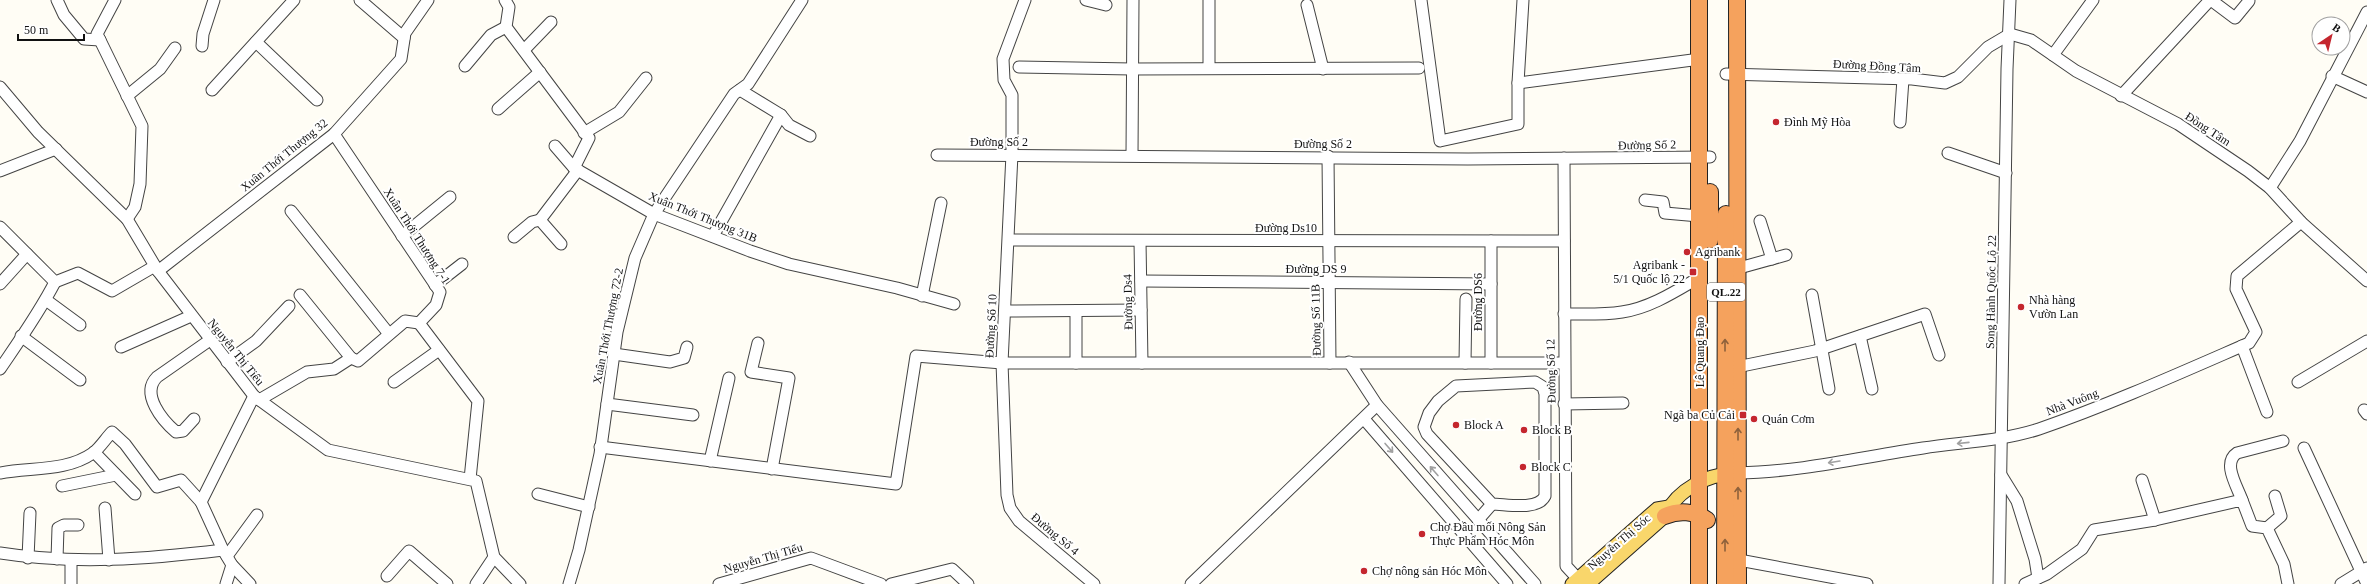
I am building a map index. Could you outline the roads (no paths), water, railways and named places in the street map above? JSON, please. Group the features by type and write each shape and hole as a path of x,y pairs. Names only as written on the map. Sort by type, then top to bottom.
{"highway":[{"name":"Lê Quang Đạo","path":"1699,0 1700,59 1718,477 1739,560 1738,584"},
{"name":"Lê Quang Đạo","path":"1710,0 1705,157 1698,216 1700,277 1718,477 1725,584"},
{"name":"Lê Quang Đạo","path":"1726,0 1732,74"},
{"name":"Lê Quang Đạo","path":"1699,584 1704,518 1718,477 1732,368 1732,74 1737,0"},
{"path":"1667,512 1704,518"},
{"name":"Lê Quang Đạo","path":"1704,518 1710,584"}],"main road":[{"name":"Nguyễn Thị Sóc","path":"1579,582 1667,512 1718,477"}],"street":[{"path":"57,0 64,15 84,39 100,40"},
{"path":"115,0 97,34 142,126 140,184 134,207 127,219"},
{"path":"202,46 203,34 214,0"},
{"path":"212,90 294,0"},
{"path":"360,0 404,38"},
{"name":"Xuân Thới Thượng 32","path":"55,282 78,273 112,291 156,269 334,134 401,59 405,33 428,0"},
{"path":"505,0 509,7 506,27 588,138 576,169 540,220 532,222 514,238"},
{"name":"Xuân Thới Thượng 72-2","path":"569,584 588,507 600,447 614,354 635,258 654,214 734,94 748,84 802,0"},
{"name":"Đường Số 10","path":"1008,499 1002,363 1009,240 1012,154 1012,95 1004,80 1003,58 1025,0"},
{"path":"1086,0 1106,6"},
{"path":"1132,155 1133,0"},
{"path":"1209,0 1209,68"},
{"path":"1421,0 1440,141 1518,124 1518,83 1523,0"},
{"name":"Song Hành Quốc Lộ 22","path":"1998,584 2002,439 2007,69 2010,34 2010,0"},
{"path":"2053,55 2093,0"},
{"path":"2121,96 2210,0 2235,18 2249,1"},
{"path":"1307,5 1323,69"},
{"path":"2270,188 2300,141 2332,76 2367,13"},
{"path":"524,50 551,22"},
{"path":"465,66 491,34 506,27"},
{"name":"Đường Đồng Tâm","path":"1732,74 1904,79 1945,83 1958,77 1988,48 2010,34"},
{"name":"Đồng Tâm","path":"2010,34 2031,40 2076,71 2121,96 2178,124 2270,188 2301,222 2367,281"},
{"path":"256,42 317,100"},
{"path":"127,96 160,69 175,48"},
{"path":"1518,83 1700,59"},
{"path":"1020,67 1132,69 1419,68"},
{"path":"498,109 540,72"},
{"path":"2332,76 2367,92"},
{"path":"584,132 619,112 646,78"},
{"path":"1900,122 1904,79"},
{"name":"Nguyễn Thị Tiểu","path":"0,87 56,149 127,219 156,269 227,362 257,398 328,450 470,480"},
{"path":"740,90 781,115 789,125 810,136"},
{"path":"713,236 781,115"},
{"name":"Xuân Thới Thượng 7-1","path":"334,134 440,292 436,305 419,323"},
{"name":"Xuân Thới Thượng 31B","path":"555,146 576,169 654,214 789,264 897,288 954,304"},
{"path":"0,171 56,149"},
{"path":"1948,153 2006,173"},
{"name":"Đường Số 2","path":"937,155 1012,154 1564,158 1705,157"},
{"name":"Đường Số 11B","path":"1328,156 1330,363"},
{"name":"Đường Số 12","path":"1564,158 1564,404 1566,566 1579,582"},
{"path":"402,236 450,197"},
{"path":"1645,200 1663,202 1665,213 1698,216"},
{"path":"922,296 941,203"},
{"path":"291,211 389,334"},
{"path":"540,220 561,244"},
{"path":"1760,221 1772,259"},
{"name":"Nhà Vuông","path":"1718,477 1768,472 1930,447 2002,439 2039,429 2173,377 2250,343 2256,332 2236,289 2237,276 2301,222"},
{"path":"0,227 55,282 46,300 0,369"},
{"name":"Đường Ds10","path":"1009,240 1564,241"},
{"name":"Đường Ds4","path":"1140,241 1142,363"},
{"name":"Đường DS6","path":"1491,241 1491,363"},
{"path":"0,284 27,254"},
{"path":"1732,270 1786,255"},
{"path":"435,285 462,264"},
{"path":"1564,314 1610,314 1629,310 1659,300 1700,277"},
{"name":"Đường DS 9","path":"1140,281 1491,284"},
{"path":"300,295 351,358 358,361 405,321 419,323 478,401 470,480 476,481 494,557 520,584"},
{"path":"1812,295 1829,389"},
{"path":"1466,299 1466,363"},
{"path":"46,300 80,325"},
{"path":"227,362 256,341 289,306"},
{"path":"1005,311 1141,310"},
{"path":"1076,311 1076,363"},
{"path":"1732,368 1821,349 1925,314 1939,355"},
{"path":"121,347 191,316"},
{"path":"21,336 80,380"},
{"path":"1860,336 1872,389"},
{"path":"194,418 180,433 173,430 152,401 152,384 156,377 210,340"},
{"path":"2298,382 2367,341"},
{"path":"758,343 751,372 789,378 772,469"},
{"path":"2242,346 2267,412"},
{"path":"614,354 670,362 684,358 687,347"},
{"path":"394,382 439,350"},
{"path":"600,447 896,484 916,356 1002,363 1564,363"},
{"path":"201,502 257,398 307,372 334,369 351,358"},
{"path":"1349,362 1377,405 1452,492 1535,584"},
{"path":"710,461 729,378"},
{"path":"1535,382 1541,384 1545,390 1546,496 1535,505 1492,504 1432,441 1425,431 1426,418 1438,401 1456,386 1535,382"},
{"path":"1564,404 1623,403"},
{"path":"607,404 693,415"},
{"path":"1191,584 1377,405"},
{"path":"1364,419 1507,584"},
{"path":"0,473 49,468 78,461 94,452 112,432 125,444 157,487 181,480 201,502 227,557 250,584"},
{"path":"1419,454 1432,441"},
{"path":"2275,496 2281,516 2267,528 2252,526 2229,464 2231,457 2237,453 2283,441"},
{"path":"1545,448 1565,448"},
{"path":"2304,448 2364,570 2367,584"},
{"path":"94,452 135,494"},
{"path":"62,486 116,475"},
{"path":"2001,475 2017,500 2035,559 2038,578"},
{"path":"2142,480 2155,520"},
{"path":"1439,506 1452,492"},
{"path":"538,494 588,507"},
{"name":"Đường Số 4","path":"1008,499 1010,508 1019,521 1094,584"},
{"path":"2025,584 2038,578 2082,549 2094,530 2155,520 2242,500"},
{"path":"1478,520 1492,504"},
{"path":"105,508 109,560"},
{"path":"28,558 30,513"},
{"path":"226,584 227,557 257,515"},
{"path":"57,559 58,528 64,525 78,524"},
{"path":"2267,528 2284,564 2288,584"},
{"path":"387,576 409,551 447,584"},
{"path":"0,553 28,558 71,560 227,557"},
{"path":"476,584 494,557"},
{"name":"Nguyễn Thị Tiểu","path":"720,584 811,558 881,584"},
{"path":"71,560 71,584"},
{"path":"1739,560 1813,579 1867,584"},
{"path":"893,584 952,569 968,584"},
{"path":"2341,584 2364,570"}],"place":[{"name":"Đình Mỹ Hòa","path":"1776,122"},
{"name":"Agribank","path":"1687,252"},
{"name":"Agribank - 5/1 Quốc lộ 22","path":"1693,272"},
{"name":"Nhà hàng Vườn Lan","path":"2021,307"},
{"name":"Ngã ba Củ Cải","path":"1743,415"},
{"name":"Quán Cơm","path":"1754,419"},
{"name":"Block A","path":"1456,425"},
{"name":"Block B","path":"1524,430"},
{"name":"Block C","path":"1523,467"},
{"name":"Chợ Đầu mối Nông Sản Thực Phẩm Hóc Môn","path":"1422,534"},
{"name":"Chợ nông sản Hóc Môn","path":"1364,571"}]}
